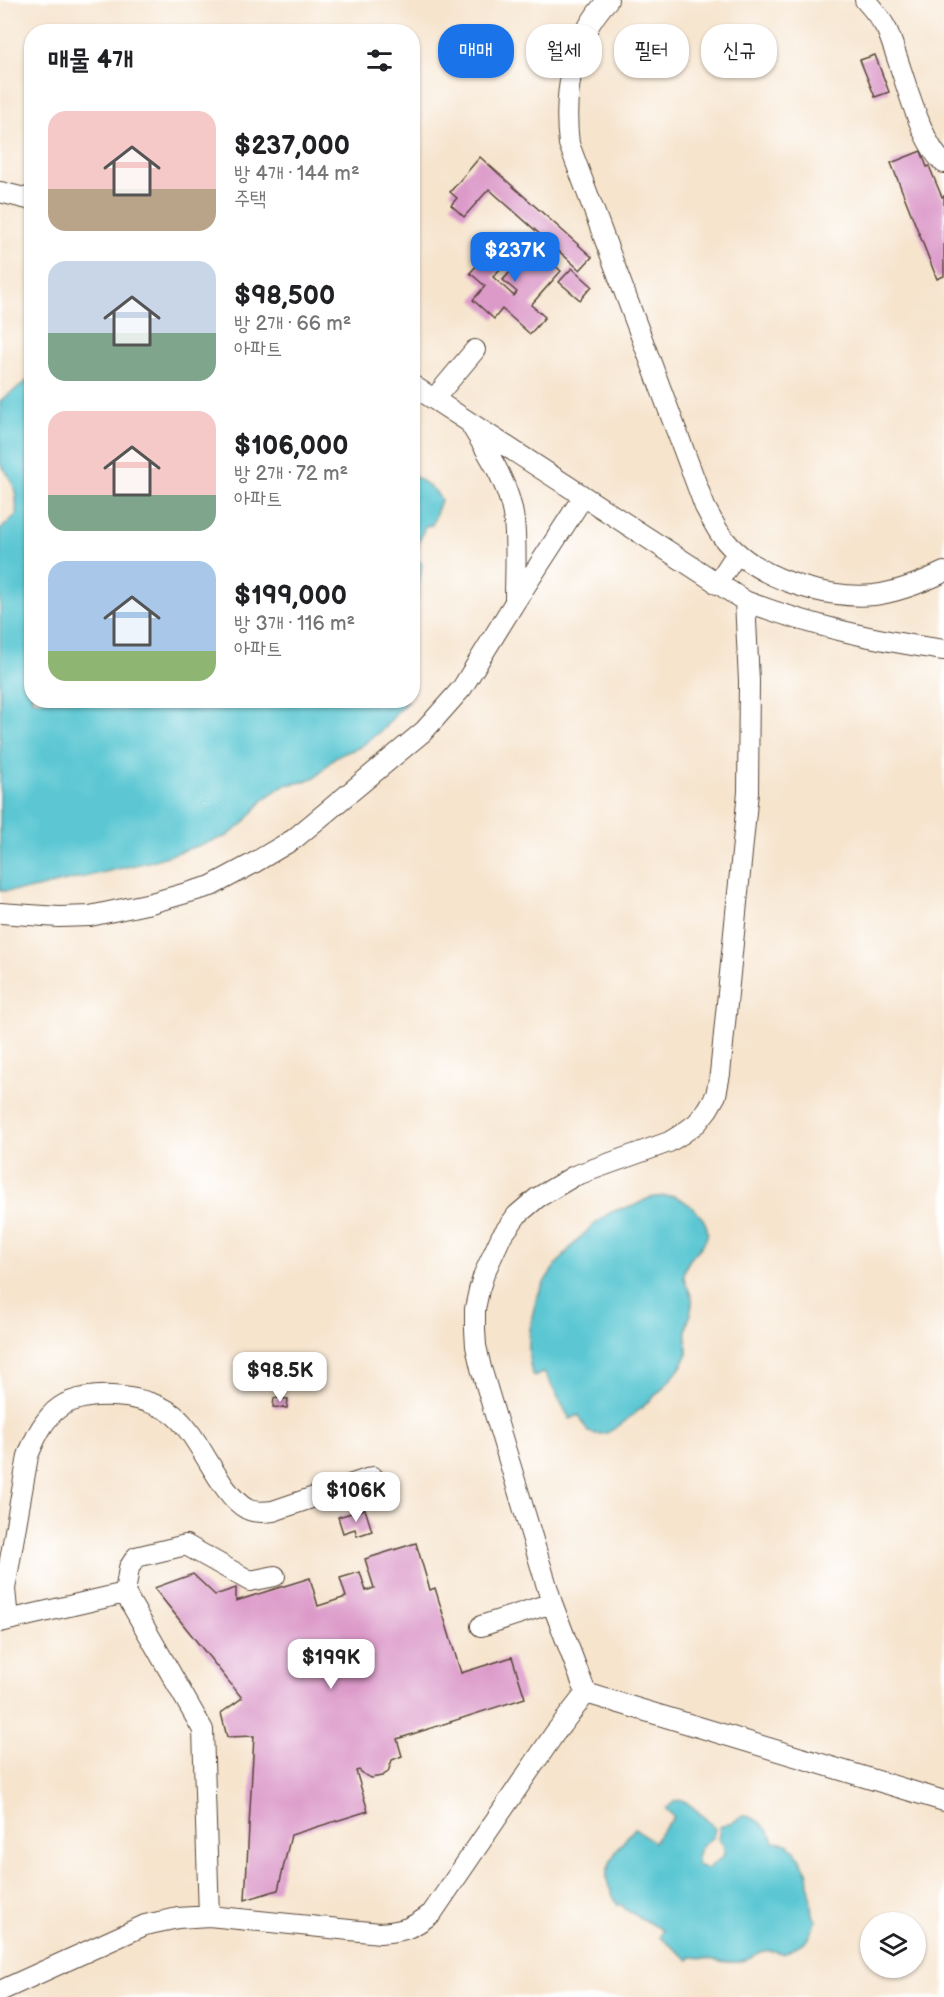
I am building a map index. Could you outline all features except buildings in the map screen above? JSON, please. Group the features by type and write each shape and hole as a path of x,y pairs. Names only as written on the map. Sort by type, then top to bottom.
{"lane":[{"path":"608,0 586,31 576,54 569,83 556,101 553,111 558,131 569,144 705,507 720,535 737,553 757,567 788,582 848,596 876,595 921,582 944,572"},
{"path":"868,1 886,28 925,135 944,163"},
{"path":"0,192 24,198"},
{"path":"434,399 475,350"},
{"path":"420,390 745,601 791,618 866,638 944,650"},
{"path":"470,422 496,465 512,511 515,602"},
{"path":"0,913 59,917 90,916 152,903 210,886 294,839 424,731 462,688 583,497"},
{"path":"717,584 737,553"},
{"path":"586,1693 552,1603 494,1415 476,1346 475,1309 484,1274 501,1237 517,1215 537,1198 574,1176 669,1142 697,1123 716,1095 748,792 749,681 745,601"},
{"path":"125,1593 4,1621 5,1589 28,1456 34,1438 48,1419 60,1407 74,1400 89,1396 134,1399 153,1404 173,1414 187,1429 236,1502 249,1510 273,1511 373,1477"},
{"path":"209,1916 203,1730 125,1593 129,1568 136,1557 186,1545 250,1581 275,1576"},
{"path":"481,1626 552,1603"},
{"path":"0,1991 145,1925 178,1918 209,1916 380,1933 399,1932 414,1927 432,1913 555,1733 586,1693"},
{"path":"586,1693 944,1801"}],"water":[{"path":"24,383 24,708 401,708 384,728 360,747 335,757 317,776 303,782 284,785 264,799 243,824 227,836 152,861 28,890 0,891 0,530 16,515 16,494 9,476 0,464 0,401"},
{"path":"420,480 435,491 441,500 432,525 425,526 420,540"},
{"path":"674,1196 700,1215 706,1225 707,1233 706,1240 686,1266 684,1274 692,1300 686,1331 687,1354 683,1363 664,1386 626,1420 606,1433 588,1432 579,1415 570,1419 544,1372 534,1377 529,1356 529,1343 532,1316 539,1292 563,1256 605,1216 650,1198"},
{"path":"682,1800 715,1828 713,1837 699,1852 697,1865 707,1869 722,1857 725,1851 718,1839 720,1827 741,1816 757,1820 769,1832 774,1842 788,1844 795,1851 808,1873 812,1915 816,1920 807,1940 784,1954 768,1950 735,1962 692,1957 689,1960 660,1937 663,1930 626,1910 622,1905 618,1906 607,1879 609,1866 616,1852 635,1828 653,1842 674,1817 666,1809 675,1801"}]}
